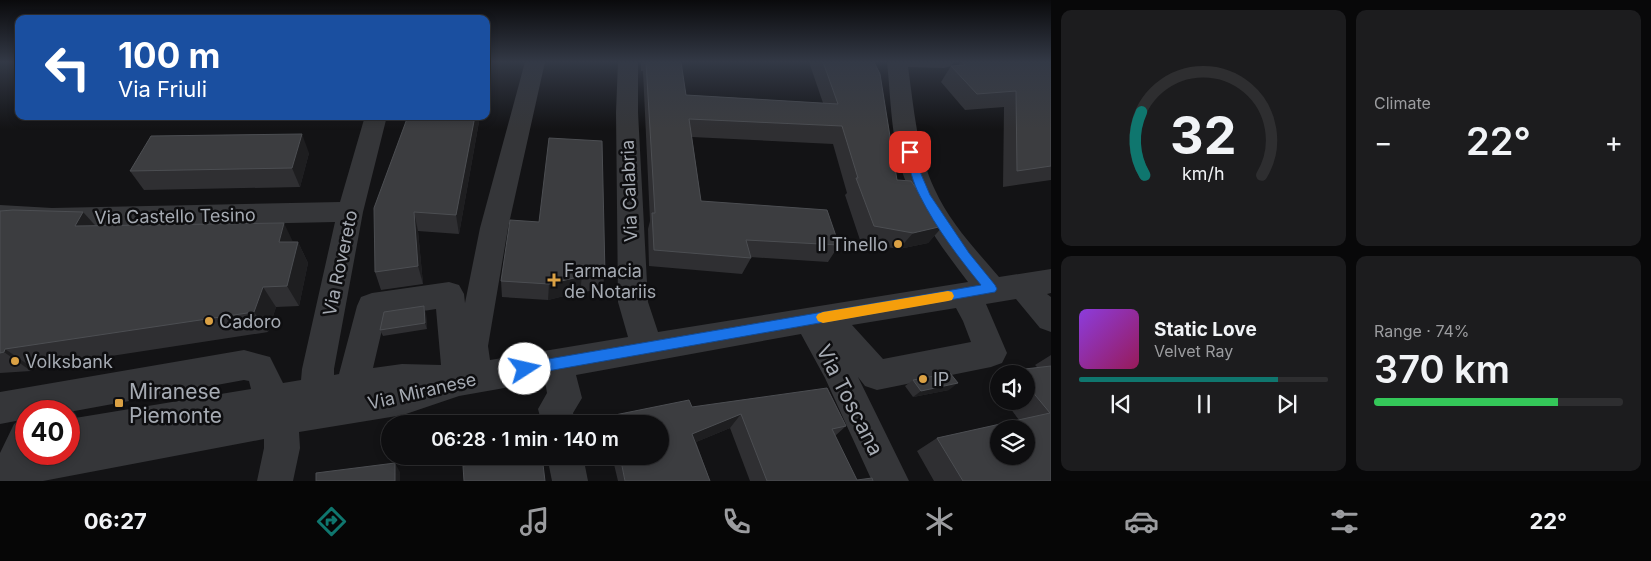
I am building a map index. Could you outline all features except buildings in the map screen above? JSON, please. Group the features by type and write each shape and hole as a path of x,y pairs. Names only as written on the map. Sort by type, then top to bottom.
{"street":[{"path":"468,379 472,346 492,238 530,84"},
{"name":"Via Calabria","path":"628,84 633,302 646,347"},
{"path":"817,318 877,375 991,353 977,316 977,291 965,256 925,196 916,174 910,152 899,84"},
{"name":"Via Rovereto","path":"334,400 318,369 350,212 375,120"},
{"name":"Via Castello Tesino","path":"0,215 52,218 350,212"},
{"name":"Via Miranese","path":"271,403 334,400 402,379 468,379 977,291 1051,281"},
{"path":"1022,285 1051,319"},
{"path":"334,400 372,306 449,294 468,379"},
{"name":"Via Toscana","path":"817,318 836,367 891,481"},
{"path":"556,415 555,409 565,398 557,363"},
{"path":"72,400 244,365 259,368 264,372 266,378 282,448 275,481"},
{"path":"14,456 219,430 271,403"},
{"path":"80,434 271,403"},
{"path":"0,408 15,407"},
{"path":"567,465 570,481"}],"slow traffic":[{"path":"823,317 948,296"}],"place":[{"name":"Il Tinello","path":"898,244"},
{"name":"Farmacia de Notariis","path":"554,280"},
{"name":"Cadoro","path":"209,321"},
{"name":"Volksbank","path":"15,361"},
{"name":"IP","path":"923,379"},
{"name":"Miranese Piemonte","path":"119,403"}],"route":[{"path":"525,369 991,289 965,256 925,196 910,152"}]}
